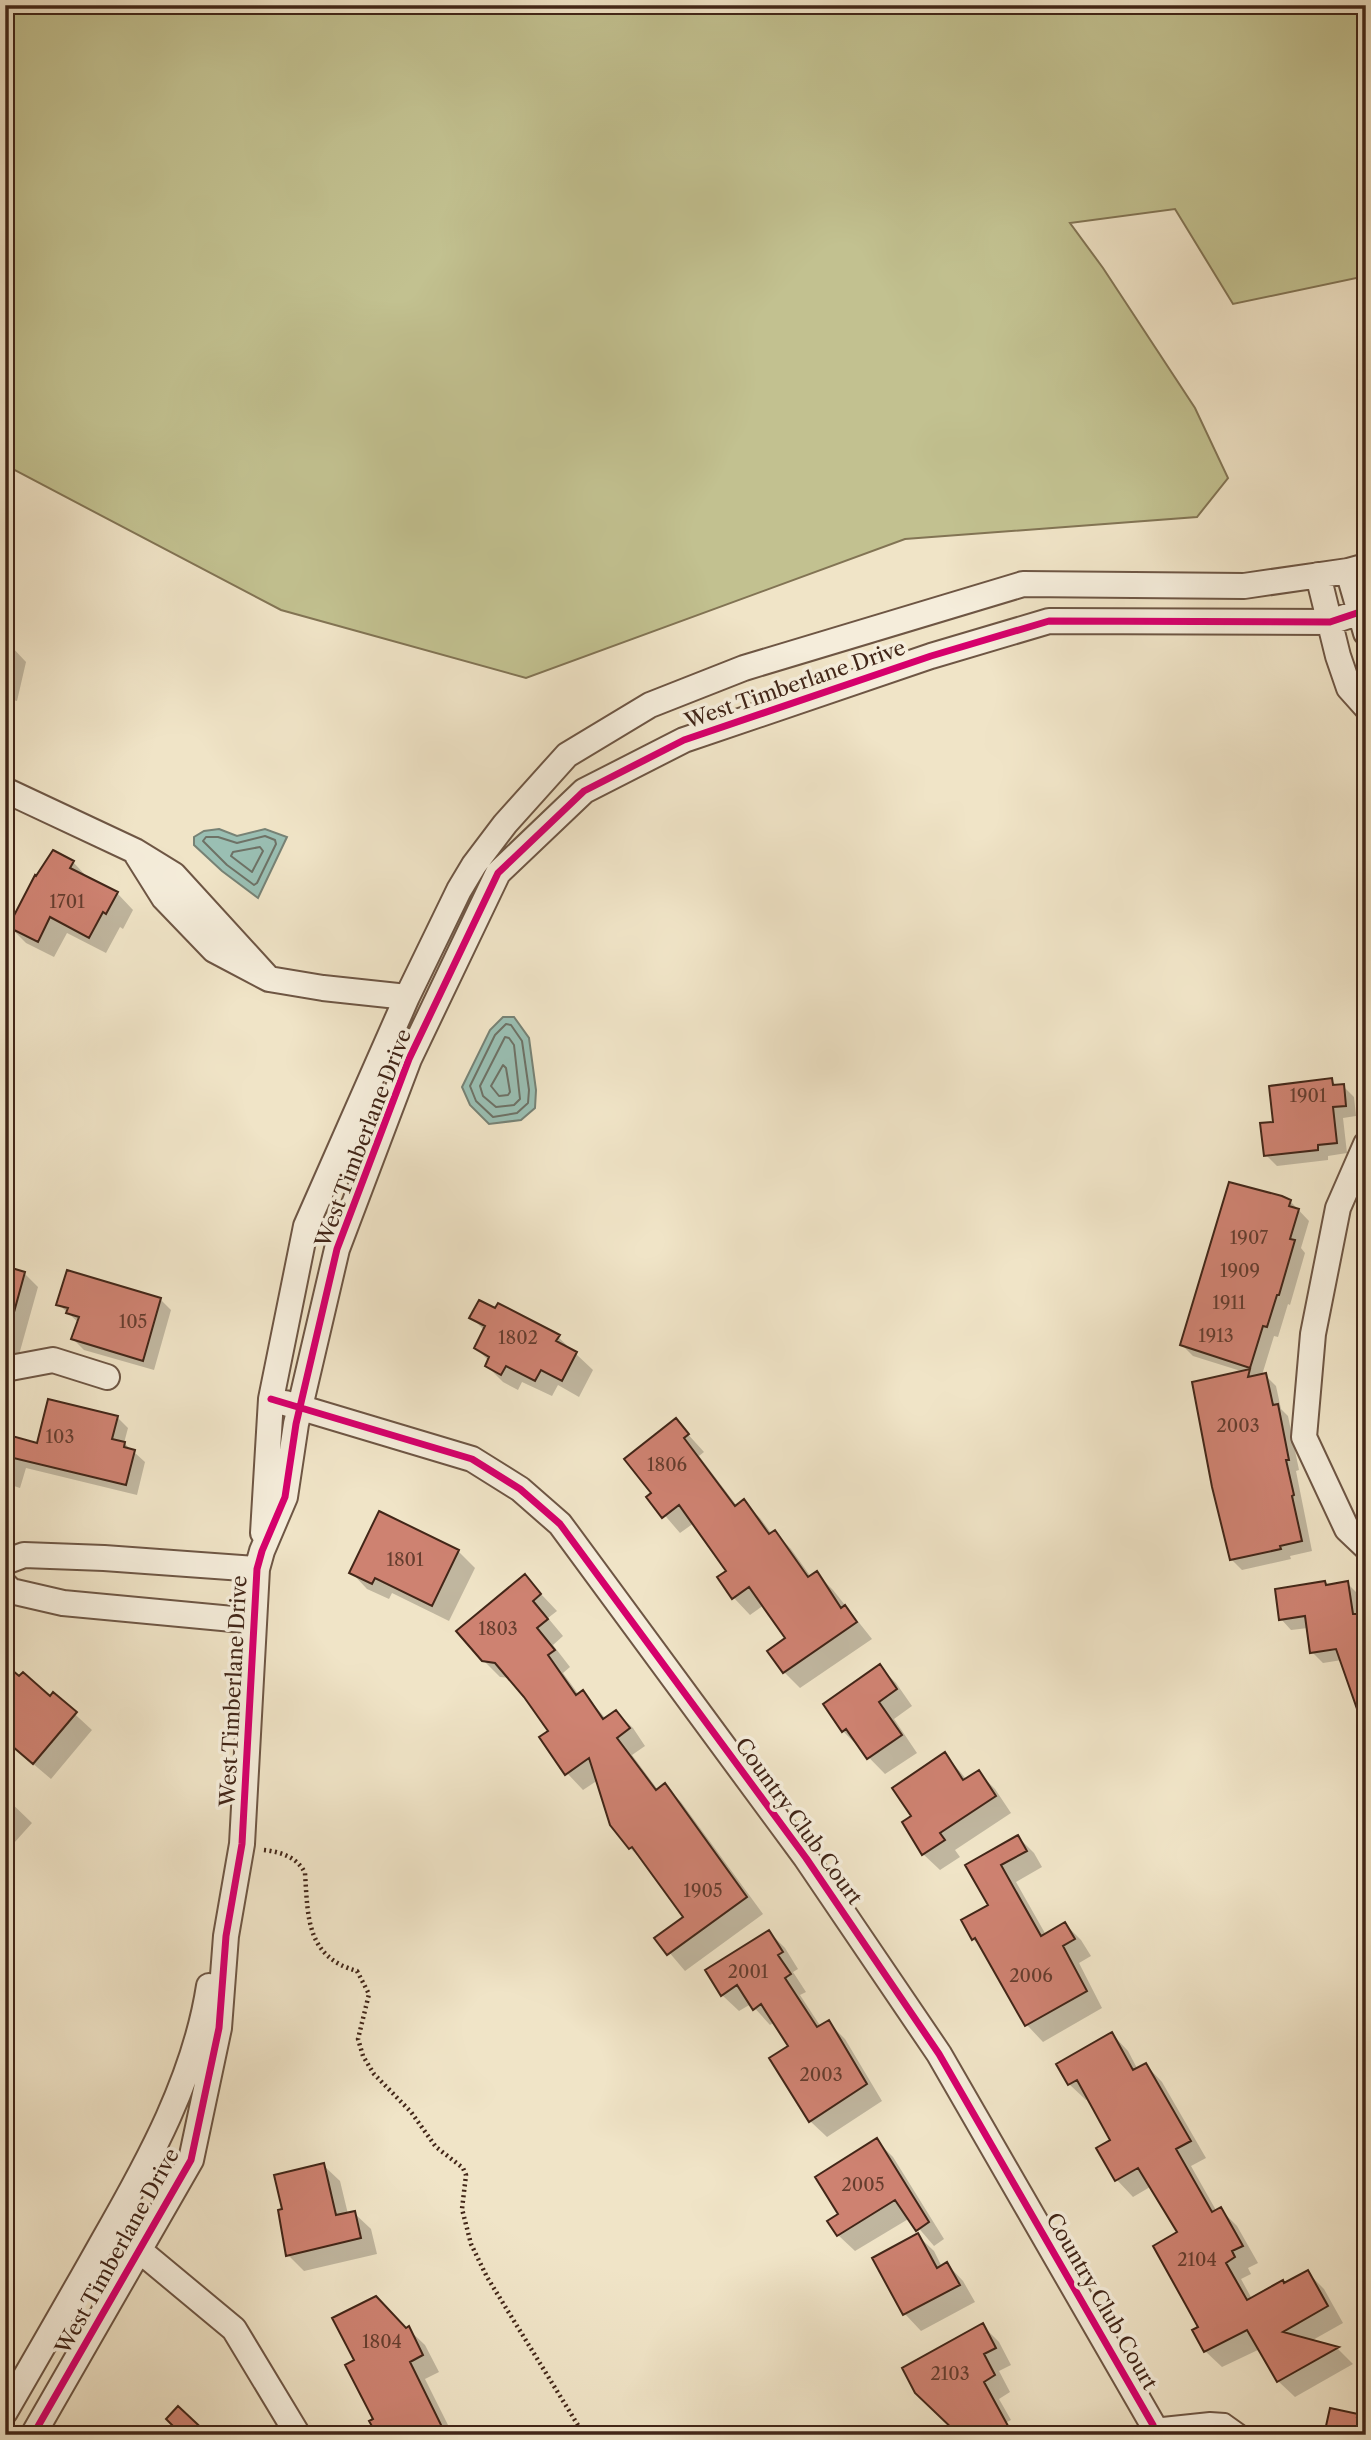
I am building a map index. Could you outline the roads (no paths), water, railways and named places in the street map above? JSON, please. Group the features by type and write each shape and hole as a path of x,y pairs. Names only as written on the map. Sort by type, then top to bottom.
{"street":[{"name":"West Timberlane Drive","path":"33,2435 191,2160 219,2028 226,1936 242,1849 254,1621 271,1399 306,1226 407,997 474,865 505,824 567,755 650,705 744,668 1023,584 1244,586 1357,568"},
{"path":"1357,568 1364,618"},
{"path":"1318,575 1349,688 1366,707"},
{"name":"West Timberlane Drive","path":"259,1560 285,1497 300,1407 337,1249 409,1059 498,873 584,790 684,740 931,656 1049,621 1330,622 1364,618"},
{"path":"5,790 135,851 174,875 269,979 407,997"},
{"path":"1366,1144 1338,1208 1313,1334 1304,1437 1347,1529 1366,1548"},
{"path":"5,1369 53,1360 107,1377"},
{"name":"Country Club Court","path":"271,1399 472,1459 520,1489 560,1524 806,1857 939,2054 1150,2430"},
{"path":"5,1562 24,1555 259,1560"},
{"path":"5,1585 11,1591 63,1603 254,1621"},
{"name":"West Timberlane Drive","path":"5,2412 107,2236 173,2109 206,2008 214,1955 226,1936"},
{"path":"107,2236 139,2250 233,2329 298,2435"}],"lane":[{"path":"1150,2430 1225,2420 1246,2435"}],"water":[{"path":"219,829 237,836 265,829 287,837 258,898 222,871 194,845 194,837 204,831"},
{"path":"503,1017 514,1017 529,1038 536,1090 535,1108 521,1120 489,1124 470,1105 462,1087 490,1030"}]}
